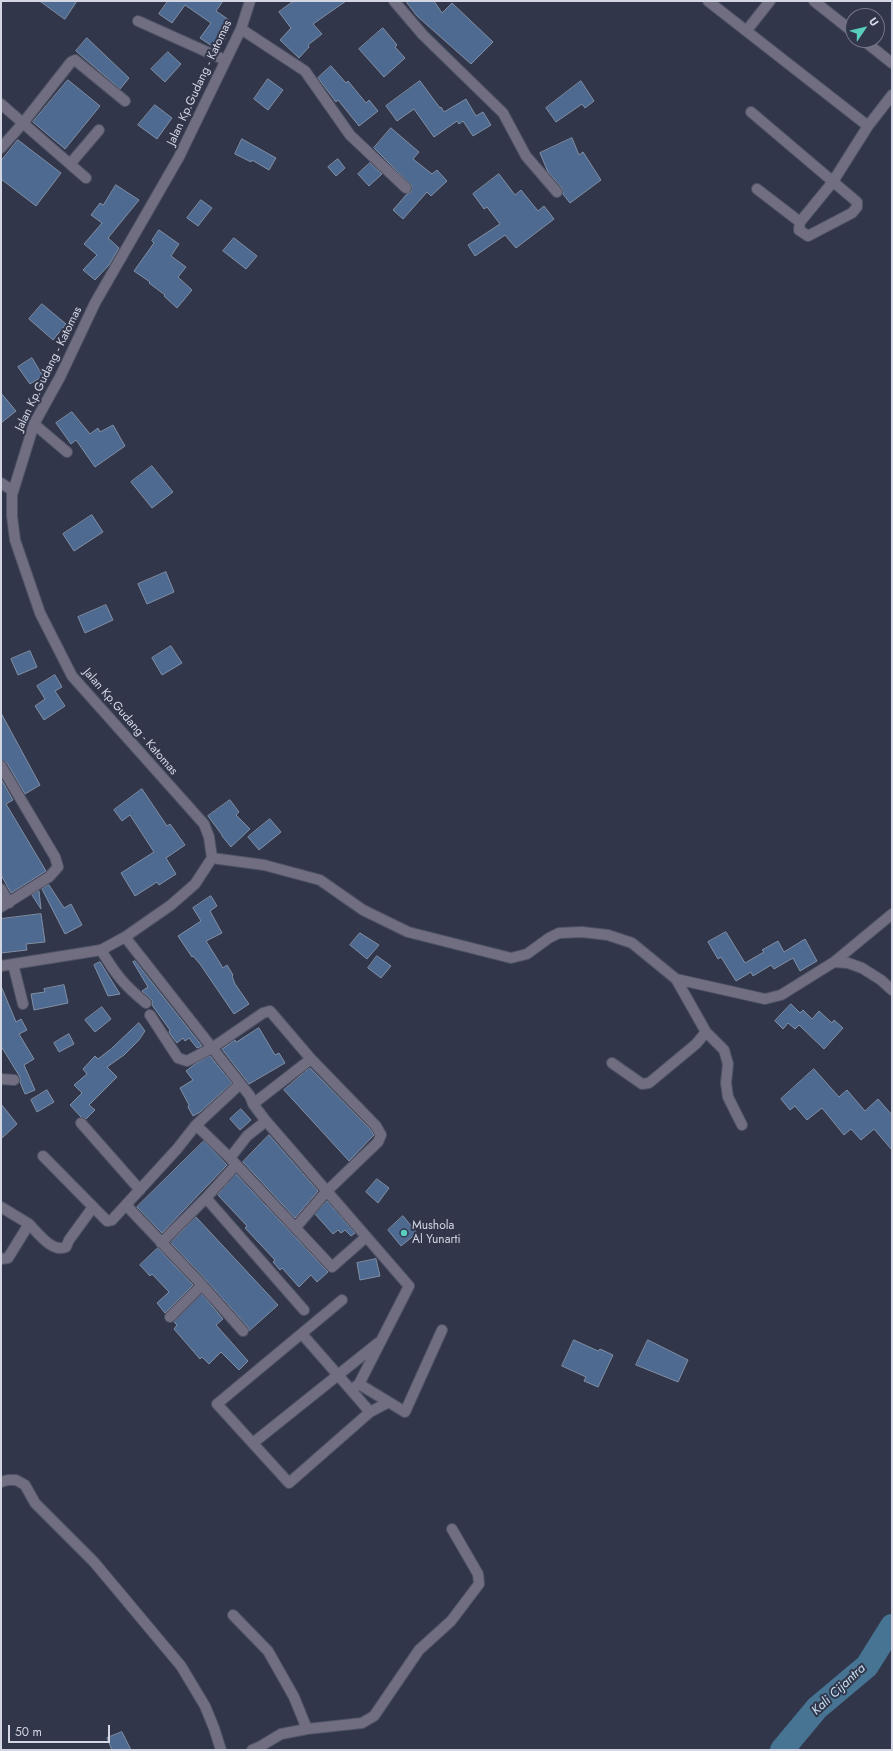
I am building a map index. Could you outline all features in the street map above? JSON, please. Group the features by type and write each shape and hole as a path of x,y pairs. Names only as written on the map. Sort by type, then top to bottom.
{"street":[{"name":"Jalan Kp.Gudang - Katomas","path":"212,858 210,837 204,824 72,676 40,613 15,540 12,516 14,491 34,424 60,377 95,303 180,156 241,29 250,1"},
{"path":"394,1 423,36 503,113 526,156 557,192"},
{"path":"708,1 868,126"},
{"path":"747,30 770,1"},
{"path":"814,1 845,26"},
{"path":"138,21 225,60"},
{"path":"241,29 305,71 350,135 406,188"},
{"path":"873,48 892,63"},
{"path":"1,148 75,60 125,101"},
{"path":"751,112 832,183 857,202 857,206 852,213 808,236 800,230 800,222 832,183 868,126 892,95"},
{"path":"1,104 86,178"},
{"path":"70,164 99,130"},
{"path":"756,189 800,222"},
{"path":"34,424 68,452"},
{"path":"1,483 14,491"},
{"path":"1,767 58,863 58,867 49,877 5,905 1,889"},
{"path":"1,966 101,950 125,937 171,905 195,884 212,858 264,865 320,880 362,910 408,932 511,958 527,954 549,938 559,933 582,932 608,935 632,943 676,979 706,1032 724,1050 728,1064 726,1083 728,1097 742,1125"},
{"path":"676,979 765,999 781,995 834,962 892,914"},
{"path":"125,937 250,1096 266,1121 409,1286 381,1341 355,1387"},
{"path":"101,950 116,975 127,987 146,1003"},
{"path":"834,962 848,963 862,968 881,980 892,990"},
{"path":"13,964 23,1004"},
{"path":"150,1016 178,1058 187,1061 212,1048 263,1013 270,1010 312,1059 376,1126 381,1135 378,1142 326,1192 296,1227"},
{"path":"612,1063 642,1084 649,1083 696,1044 706,1032"},
{"path":"254,1104 312,1059"},
{"path":"1,1079 14,1080"},
{"path":"43,1156 107,1221 112,1220 196,1125 240,1084"},
{"path":"161,1243 206,1198 233,1161 247,1136 266,1121"},
{"path":"81,1123 140,1190"},
{"path":"196,1125 233,1161 332,1267 366,1237"},
{"path":"206,1198 304,1310"},
{"path":"126,1205 202,1285 243,1331"},
{"path":"1,1207 29,1224 54,1248 61,1249 66,1247 69,1240 93,1207"},
{"path":"1,1259 8,1258 29,1224"},
{"path":"170,1317 202,1285"},
{"path":"342,1300 217,1404 290,1483 370,1412 389,1402"},
{"path":"302,1334 339,1376 355,1387 389,1402 405,1412 442,1330"},
{"path":"253,1443 381,1341"},
{"path":"355,1387 370,1412"},
{"path":"1,1482 16,1480 25,1485 35,1503 94,1562 181,1666 205,1706 221,1750"},
{"path":"252,1750 281,1734 307,1729 362,1723 374,1716 419,1650 451,1621 476,1590 479,1584 478,1574 452,1529"},
{"path":"233,1615 268,1651 294,1697 307,1729"}],"building":[{"path":"40,1 77,1 65,19"},
{"path":"168,1 223,1 216,11 229,20 219,33 226,38 218,50 200,38 211,23 185,5 172,23 159,14"},
{"path":"294,1 346,1 313,24 322,34 308,45 309,47 299,58 280,40 291,28 279,12"},
{"path":"406,1 434,1 442,13 452,3 493,42 471,64 417,16"},
{"path":"383,28 397,45 395,47 405,58 384,77 359,49"},
{"path":"87,38 129,78 120,89 76,51"},
{"path":"168,52 181,64 165,82 151,69"},
{"path":"331,66 346,83 348,81 366,103 369,100 378,111 359,126 338,100 336,102 318,78"},
{"path":"268,79 283,90 268,110 254,99"},
{"path":"68,80 100,106 65,149 33,122"},
{"path":"420,81 444,112 466,99 476,116 483,112 491,125 473,136 463,121 459,124 457,121 434,137 414,109 397,121 386,106"},
{"path":"581,81 594,101 585,108 582,104 556,122 546,108"},
{"path":"155,105 172,118 157,139 138,125"},
{"path":"391,128 419,152 413,159 432,174 437,170 447,181 431,196 427,192 403,219 393,210 407,194 411,192 412,186 374,148"},
{"path":"572,138 579,155 583,152 601,180 570,203 563,194 562,188 548,172 540,153"},
{"path":"242,139 276,158 269,170 252,160 251,162 235,154"},
{"path":"18,140 61,173 36,206 1,179 1,161"},
{"path":"338,159 345,168 336,176 328,167"},
{"path":"370,163 382,174 369,186 358,174"},
{"path":"499,174 515,195 521,190 538,211 544,206 554,219 516,248 505,235 475,256 468,245 500,224 487,207 484,209 473,194"},
{"path":"116,185 139,200 108,238 119,248 109,265 95,280 83,270 97,255 84,244 102,223 91,215 100,203 103,205"},
{"path":"201,200 212,208 198,226 187,218"},
{"path":"159,230 179,244 171,256 186,267 178,277 192,290 177,308 164,296 165,295 149,283 150,282 134,271 154,243 152,241"},
{"path":"234,238 257,256 246,269 223,251"},
{"path":"42,304 66,324 53,340 29,319"},
{"path":"32,358 43,376 30,384 18,367"},
{"path":"1,393 16,411 1,423"},
{"path":"72,412 90,434 98,428 100,432 113,425 125,446 95,467 76,440 71,444 56,423"},
{"path":"152,466 173,492 152,508 131,482"},
{"path":"92,515 103,532 74,551 63,534"},
{"path":"166,572 174,592 147,604 138,584"},
{"path":"106,605 113,620 85,633 78,617"},
{"path":"171,646 182,663 162,675 152,658"},
{"path":"30,651 37,667 18,675 11,659"},
{"path":"55,675 62,687 55,691 65,706 44,720 35,706 45,699 37,686"},
{"path":"1,713 40,785 25,794 7,763 1,760"},
{"path":"1,779 13,800 6,804 46,871 11,893 1,875"},
{"path":"142,789 167,826 170,824 185,845 166,858 176,874 159,885 157,882 135,896 121,873 154,852 130,815 122,821 114,810"},
{"path":"230,800 239,812 236,815 250,829 231,847 208,816"},
{"path":"270,819 281,832 259,850 248,837"},
{"path":"49,885 64,908 71,904 82,925 65,934 42,889"},
{"path":"39,891 41,909 32,895"},
{"path":"211,896 217,906 210,911 222,933 206,941 223,968 227,965 233,975 235,984 249,1004 234,1014 200,964 193,956 192,957 178,936 201,921 193,908"},
{"path":"41,914 45,942 26,944 27,950 1,953 1,919"},
{"path":"726,932 745,963 764,952 762,950 778,941 784,952 805,939 817,961 800,971 793,958 774,969 771,965 753,976 751,972 736,981 721,957 718,959 708,942"},
{"path":"360,933 379,945 367,959 350,945"},
{"path":"377,956 391,966 381,978 368,968"},
{"path":"135,961 202,1046 197,1048 189,1038 185,1041 183,1038 177,1043 173,1038 169,1032 170,1030 152,1005 152,1000 142,991 148,987 133,962"},
{"path":"100,962 120,994 108,996 94,965"},
{"path":"64,985 68,1003 34,1010 31,994 45,992 44,989"},
{"path":"1,986 16,1022 21,1019 27,1030 19,1034 34,1059 24,1065 35,1090 25,1094 20,1082 20,1077 1,1046"},
{"path":"791,1004 800,1013 803,1010 812,1019 819,1011 832,1023 834,1020 843,1028 824,1049 799,1025 795,1029 788,1023 783,1029 775,1021"},
{"path":"102,1007 111,1019 95,1032 85,1020"},
{"path":"139,1023 145,1031 139,1040 124,1055 107,1067 117,1077 89,1105 95,1110 86,1119 81,1117 70,1105 82,1093 74,1085 87,1074 83,1069 95,1056 98,1059"},
{"path":"259,1028 275,1055 279,1053 285,1063 249,1084 222,1049 235,1040 236,1042"},
{"path":"69,1034 74,1044 59,1052 54,1043"},
{"path":"210,1056 232,1083 200,1112 193,1116 180,1088 193,1080 186,1071"},
{"path":"310,1068 371,1130 374,1135 349,1161 284,1090"},
{"path":"814,1069 839,1097 847,1090 865,1111 878,1099 892,1115 892,1150 874,1129 861,1140 851,1129 844,1135 822,1108 807,1120 795,1106 790,1110 781,1099"},
{"path":"47,1090 54,1102 37,1112 31,1100"},
{"path":"1,1104 17,1124 1,1139"},
{"path":"241,1109 251,1120 240,1130 230,1119"},
{"path":"269,1135 318,1191 295,1218 243,1162"},
{"path":"204,1141 227,1165 162,1233 137,1207"},
{"path":"236,1174 328,1272 317,1282 311,1275 299,1287 282,1268 280,1270 273,1262 275,1260 245,1228 247,1226 218,1195"},
{"path":"377,1179 389,1188 378,1203 366,1192"},
{"path":"327,1201 355,1233 351,1236 345,1230 341,1233 338,1230 333,1234 315,1214"},
{"path":"403,1216 417,1233 401,1246 388,1230"},
{"path":"196,1217 278,1305 249,1331 248,1327 171,1243"},
{"path":"158,1248 193,1285 165,1313 157,1303 169,1292 152,1274 150,1276 140,1265"},
{"path":"376,1259 380,1276 360,1280 357,1263"},
{"path":"202,1294 223,1319 216,1325 248,1361 239,1370 221,1352 209,1364 202,1357 200,1359 174,1329 177,1325 174,1322"},
{"path":"574,1340 598,1351 600,1349 613,1355 598,1387 584,1381 586,1377 562,1366"},
{"path":"648,1340 688,1360 678,1382 636,1365"},
{"path":"122,1732 131,1750 112,1750 107,1738"}],"waterway":[{"name":"Kali Cijantra","path":"782,1750 817,1708 867,1666 892,1626"}],"place":[{"name":"Mushola Al Yunarti","path":"404,1233"}]}
